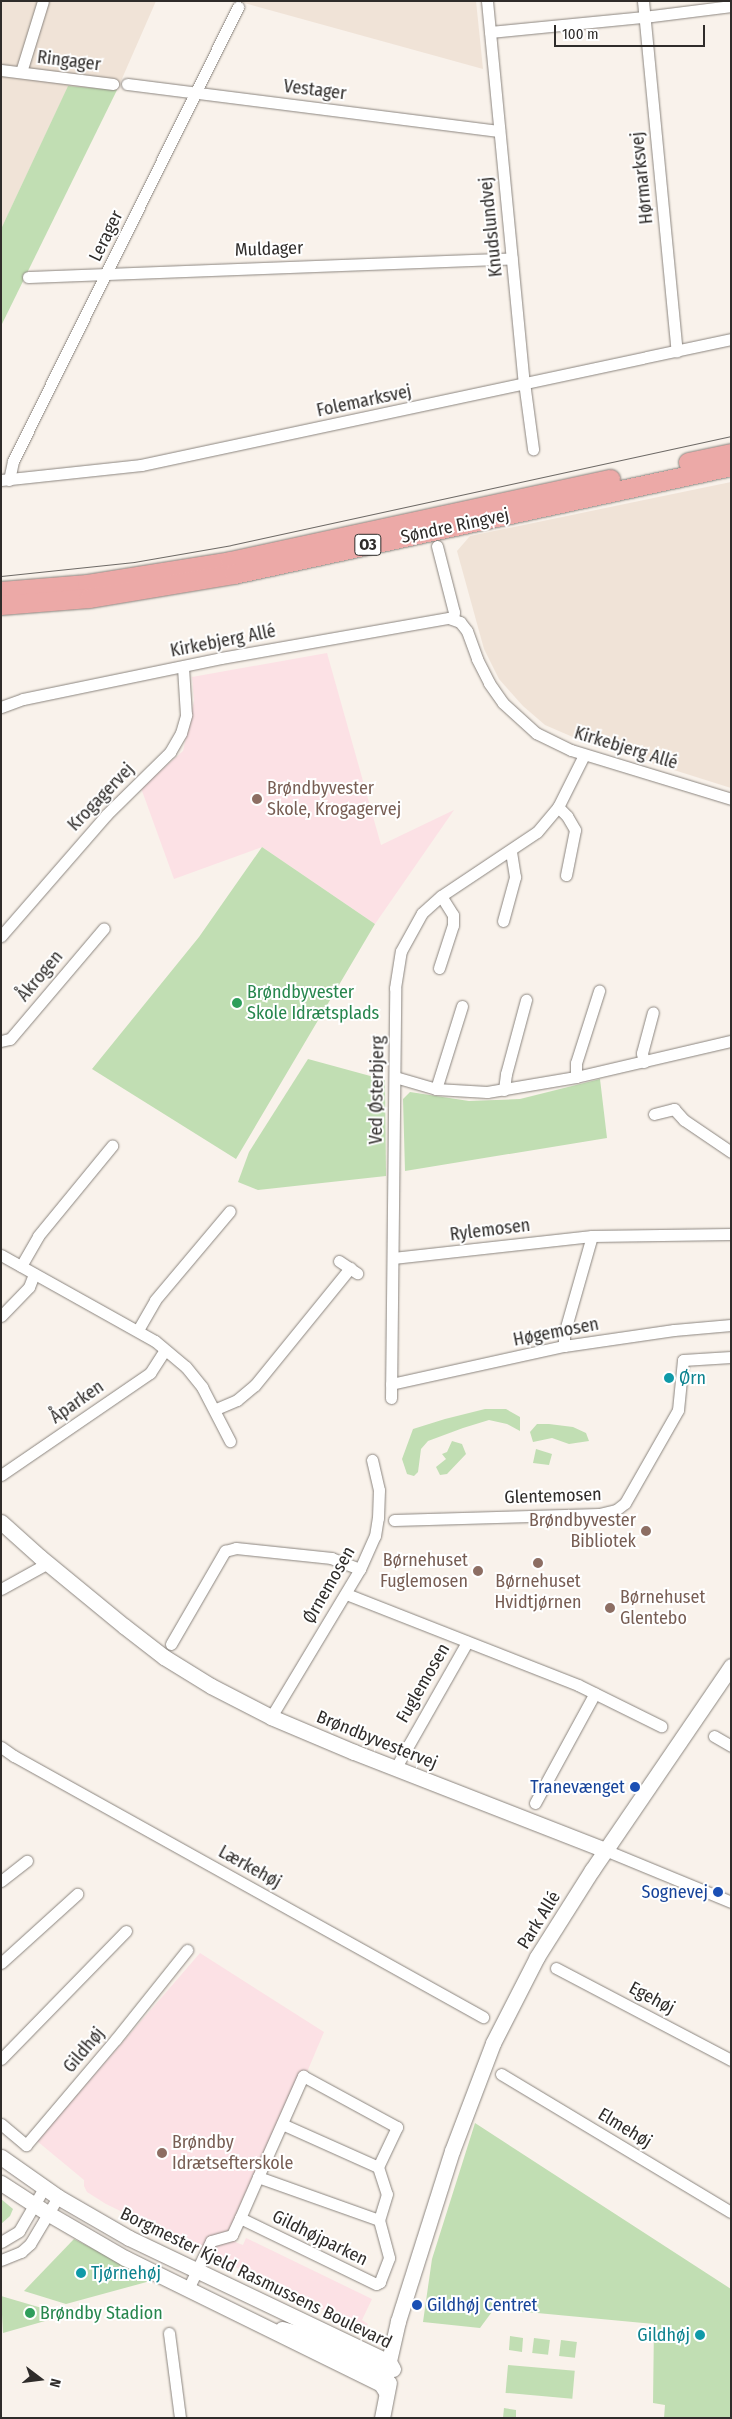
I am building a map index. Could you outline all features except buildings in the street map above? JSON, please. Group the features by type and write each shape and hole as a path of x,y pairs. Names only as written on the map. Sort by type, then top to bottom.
{"main road":[{"name":"Søndre Ringvej","path":"1,591 87,584 230,561 731,453"},
{"name":"Søndre Ringvej","path":"1,605 89,598 234,574 731,466"}],"street":[{"name":"Ringager","path":"21,72 43,1"},
{"name":"Knudslundvej","path":"487,1 524,382 533,449"},
{"name":"Hørmarksvej","path":"643,1 677,351"},
{"path":"490,32 644,17 731,6"},
{"name":"Lerager","path":"5,480 238,7"},
{"name":"Ringager","path":"1,70 113,84"},
{"name":"Vestager","path":"127,84 499,131"},
{"name":"Muldager","path":"28,277 512,258"},
{"name":"Folemarksvej","path":"5,480 141,465 417,408 524,382 731,339"},
{"name":"Kirkebjerg Allé","path":"437,546 454,612 454,619"},
{"name":"Kirkebjerg Allé","path":"1,708 23,698 444,618 454,619 467,631 477,659 489,683 508,708 525,724 549,741 584,754 731,799"},
{"name":"Krogagervej","path":"1,936 106,815 170,752 181,733 186,715 183,667"},
{"name":"Ved Østerbjerg","path":"392,1258 396,988 398,963 407,938 422,913 440,896 511,851 536,832 558,807 584,754"},
{"path":"558,807 567,816 575,830 566,875"},
{"path":"503,921 515,877 511,851"},
{"path":"438,968 453,925 453,915 440,896"},
{"name":"Åkrogen","path":"1,1041 10,1039 104,928"},
{"path":"576,1077 576,1063 599,991"},
{"path":"504,1090 506,1074 526,1000"},
{"path":"436,1090 462,1006"},
{"path":"644,1062 642,1053 653,1012"},
{"path":"395,1077 436,1090 481,1092 504,1090 644,1062 730,1038"},
{"path":"654,1114 674,1109 684,1120 731,1152"},
{"path":"21,1266 38,1236 112,1146"},
{"path":"138,1330 156,1300 230,1210"},
{"name":"Rylemosen","path":"392,1258 592,1236 731,1234"},
{"path":"564,1346 564,1334 592,1236"},
{"path":"1,1255 138,1330 186,1367 216,1409 230,1441"},
{"path":"391,1398 392,1258"},
{"path":"216,1409 237,1400 255,1385 354,1270 339,1261"},
{"path":"1,1316 28,1286 34,1274"},
{"name":"Høgemosen","path":"391,1384 564,1346 674,1330 731,1325"},
{"name":"Åparken","path":"1,1475 150,1372 165,1350"},
{"name":"Glentemosen","path":"394,1520 599,1514 616,1510 624,1503 678,1410 683,1360 731,1357"},
{"name":"Ørnemosen","path":"271,1716 346,1594 375,1536 379,1490 372,1460"},
{"name":"Brøndbyvestervej","path":"1,1522 44,1560 164,1657 211,1686 271,1716 395,1768 606,1850 731,1902"},
{"path":"171,1644 225,1551 236,1548 331,1558 360,1569"},
{"path":"1,1588 44,1560"},
{"name":"Fuglemosen","path":"346,1594 595,1693 661,1726"},
{"name":"Fuglemosen","path":"395,1768 467,1642"},
{"name":"Park Allé","path":"382,2418 398,2321 452,2151 493,2043 537,1958 606,1850 731,1666"},
{"path":"534,1803 595,1693"},
{"path":"714,1736 731,1746"},
{"name":"Lærkehøj","path":"1,1747 22,1761 483,2017"},
{"path":"1,1881 27,1861"},
{"path":"1,1963 77,1894"},
{"path":"1,2059 126,1931"},
{"name":"Gildhøj","path":"1,2124 26,2145 116,2039 187,1950"},
{"name":"Egehøj","path":"556,1968 731,2060"},
{"name":"Elmehøj","path":"501,2074 731,2212"},
{"path":"188,2289 211,2241 232,2234 303,2076 398,2127 378,2167 387,2194 378,2220"},
{"path":"282,2124 378,2167"},
{"name":"Borgmester Kjeld Rasmussens Boulevard","path":"1,2157 58,2198 129,2238 389,2368"},
{"name":"Gildhøjparken","path":"240,2218 376,2284 380,2282 389,2258 378,2220 258,2177"},
{"name":"Borgmester Kjeld Rasmussens Boulevard","path":"1,2183 33,2205 125,2258 381,2384 386,2392"},
{"path":"1,2242 19,2230 44,2188"},
{"path":"1,2260 21,2252 30,2244 58,2198"},
{"name":"Borgmester Kjeld Rasmussens Boulevard","path":"256,2321 301,2334 389,2368"},
{"path":"170,2332 180,2418"}],"shaded area":[{"path":"1,1 156,1 117,90 68,87 1,229"},
{"path":"237,1 476,1 483,69"},
{"path":"731,482 731,788 582,741 545,725 523,706 499,679 484,649 457,551 470,536"},
{"name":"Brøndbyvester Skole, Krogagervej","path":"327,653 381,845 454,810 375,924 262,847 174,879 141,788 183,751 194,701 192,677"},
{"name":"Brøndby Idrætsefterskole","path":"200,1953 324,2032 235,2242 243,2245 246,2238 372,2299 362,2320 368,2324 365,2330 339,2318 340,2315 334,2312 332,2314 106,2204 87,2192 84,2180 37,2141"}],"green space":[{"path":"68,86 117,90 1,326 1,229"},
{"name":"Brøndbyvester Skole Idrætsplads","path":"262,847 375,924 236,1159 92,1069 199,937"},
{"path":"308,1059 385,1080 386,1176 258,1190 238,1182 249,1152"},
{"path":"600,1079 607,1138 405,1171 403,1099 410,1092 469,1101 520,1099"},
{"path":"485,1409 506,1409 520,1417 520,1431 507,1424 489,1420 428,1441 421,1449 418,1472 414,1476 407,1474 402,1459 413,1429"},
{"path":"537,1424 573,1427 586,1433 589,1441 569,1444 552,1438 533,1442 530,1432"},
{"path":"452,1441 462,1444 466,1454 447,1474 440,1475 436,1467 446,1459 442,1454 447,1452"},
{"path":"536,1449 552,1454 549,1465 533,1463"},
{"path":"475,2123 731,2289 731,2418 664,2418 665,2405 653,2403 654,2324 494,2309 480,2328 423,2322 432,2259"},
{"path":"1,2199 13,2209 10,2216 1,2224"},
{"path":"74,2239 154,2280 66,2304 24,2291"},
{"name":"Brøndby Stadion","path":"1,2296 52,2311 66,2315 3,2333"},
{"path":"510,2336 523,2338 522,2352 509,2350"},
{"path":"534,2338 550,2340 548,2355 532,2353"},
{"path":"561,2340 577,2342 575,2358 559,2356"},
{"path":"508,2365 575,2371 572,2399 506,2393"},
{"path":"504,2408 516,2410 516,2418 503,2418"}],"tram line":[{"path":"1,576 134,562 231,545 731,436"}],"place":[{"name":"Brøndbyvester Skole, Krogagervej","path":"257,799"},
{"name":"Brøndbyvester Skole Idrætsplads","path":"237,1003"},
{"name":"Ørn","path":"669,1378"},
{"name":"Brøndbyvester Bibliotek","path":"646,1531"},
{"name":"Børnehuset Hvidtjørnen","path":"538,1563"},
{"name":"Børnehuset Fuglemosen","path":"478,1571"},
{"name":"Børnehuset Glentebo","path":"610,1608"},
{"name":"Tranevænget","path":"635,1787"},
{"name":"Sognevej","path":"718,1892"},
{"name":"Brøndby Idrætsefterskole","path":"162,2153"},
{"name":"Tjørnehøj","path":"81,2273"},
{"name":"Gildhøj Centret","path":"417,2305"},
{"name":"Brøndby Stadion","path":"30,2313"},
{"name":"Gildhøj","path":"700,2335"}]}
